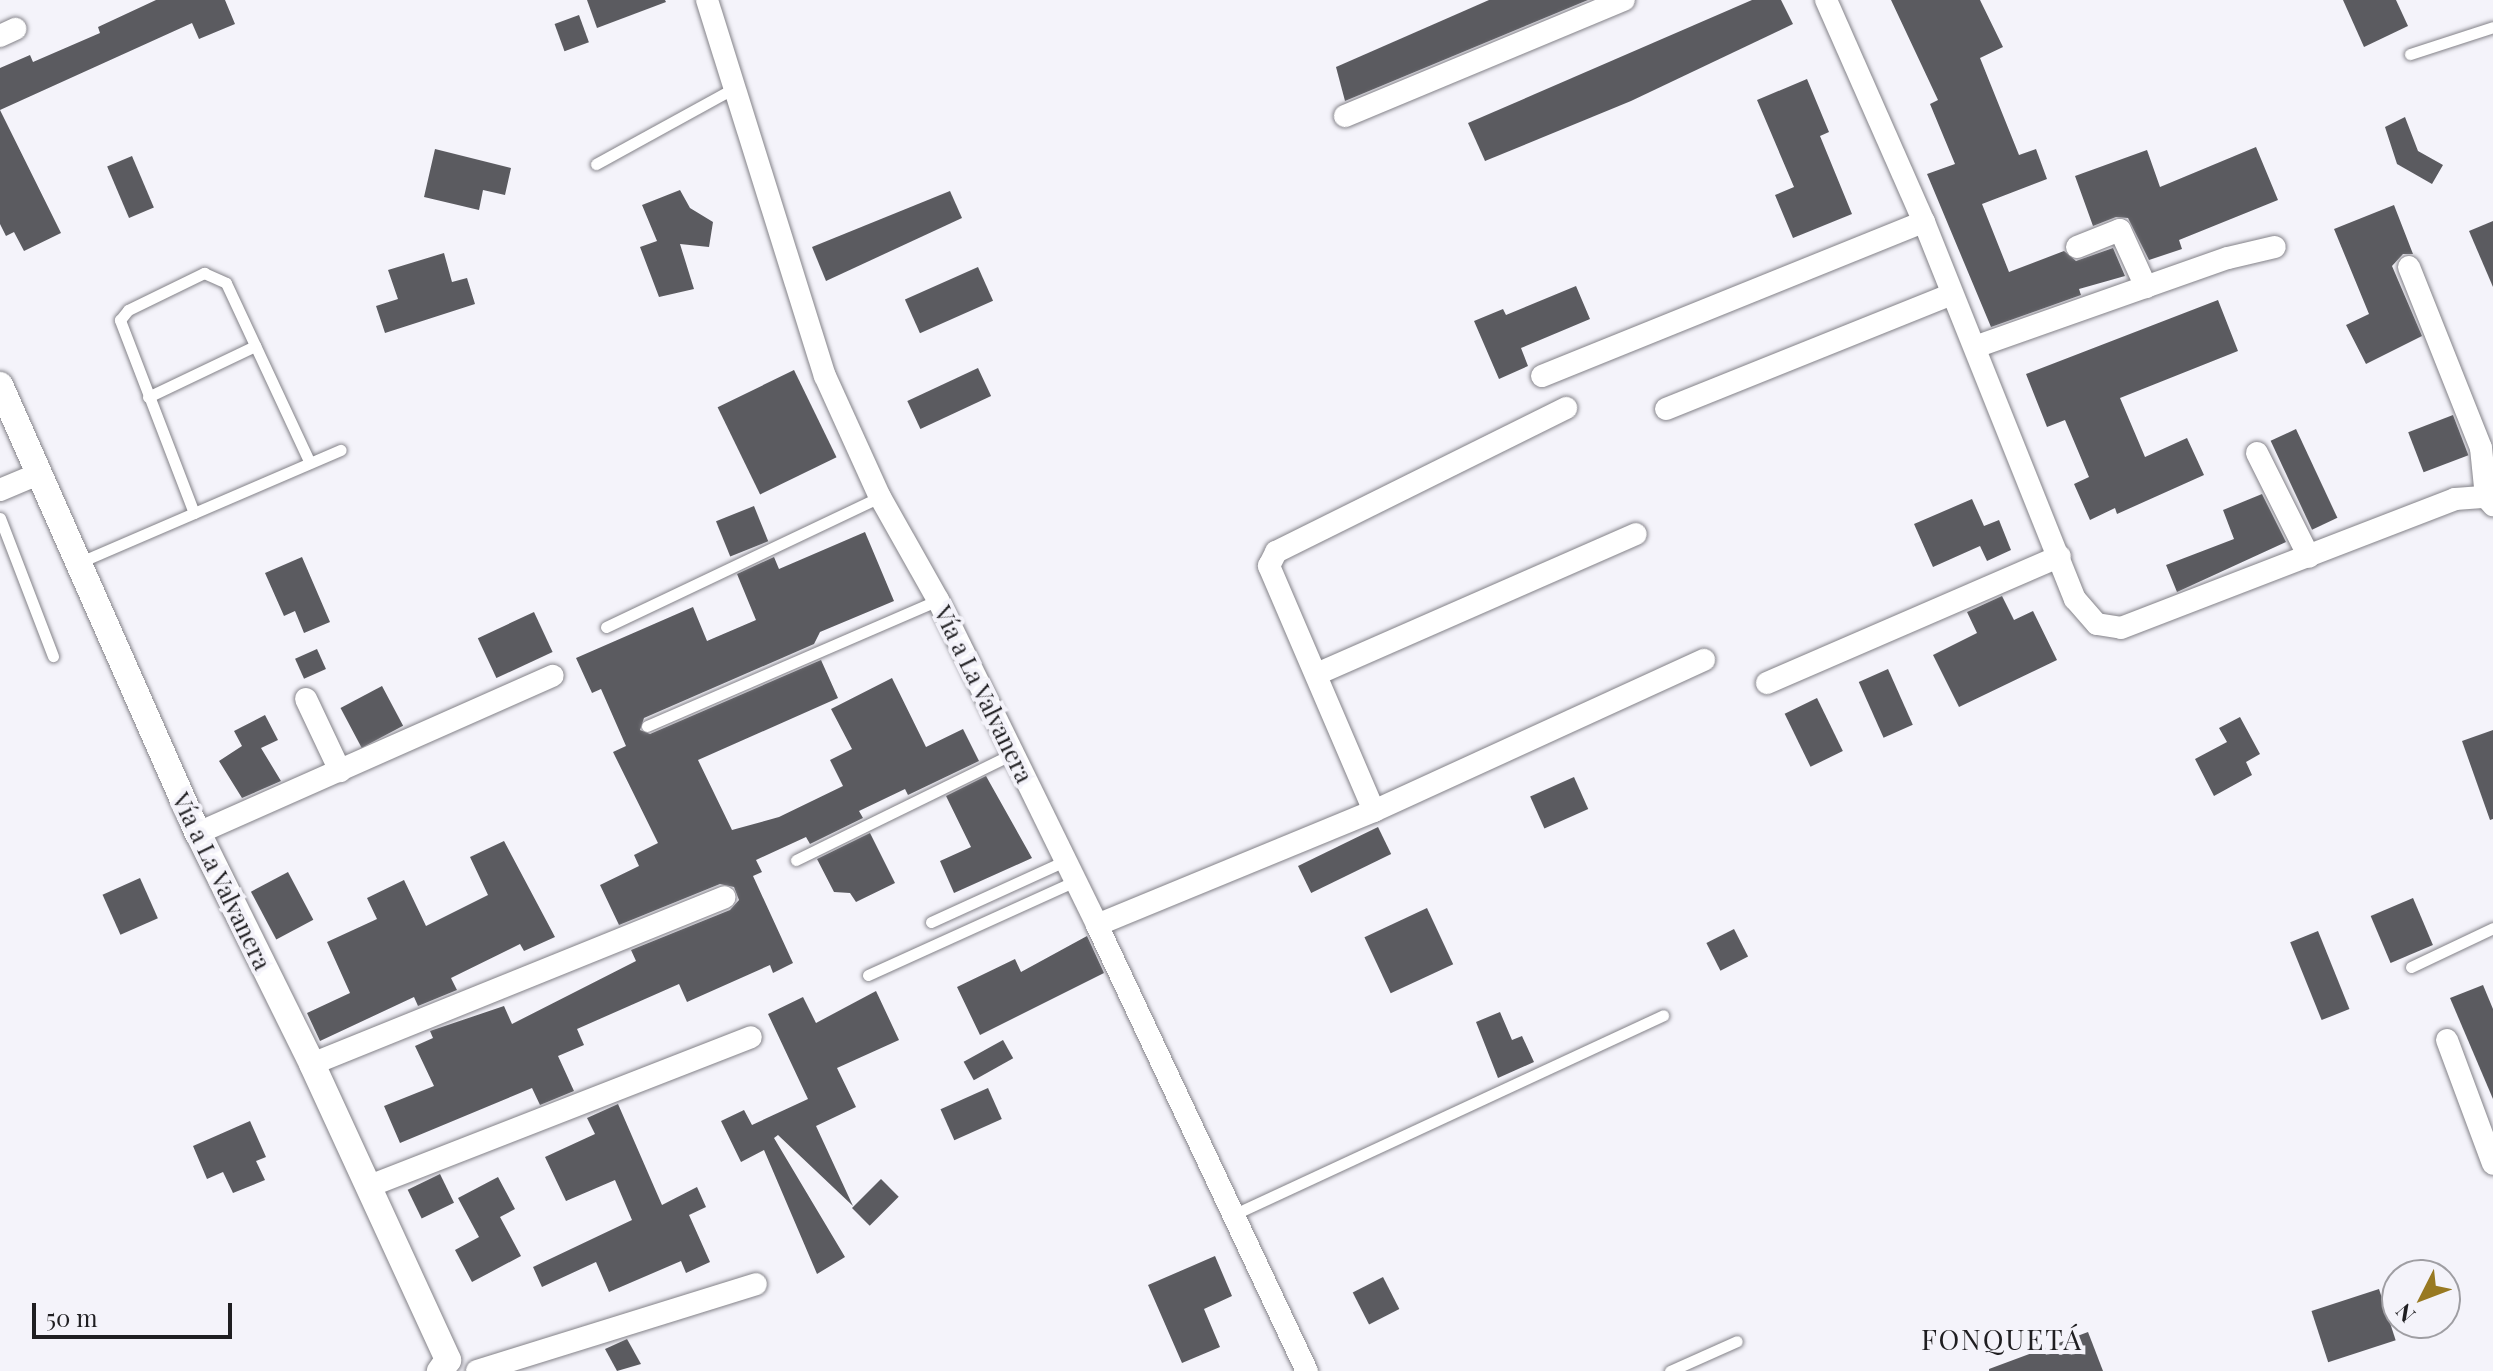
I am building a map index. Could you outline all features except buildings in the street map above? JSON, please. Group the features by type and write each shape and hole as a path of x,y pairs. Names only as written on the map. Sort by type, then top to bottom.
{"street":[{"name":"Vía a La Valvanera","path":"707,0 825,376 880,497 938,600 1097,925 1307,1371"},
{"path":"1345,116 1624,0"},
{"path":"1826,0 1924,222 2075,599 2097,624 2121,628 2455,499 2489,501 2481,448 2409,267"},
{"path":"1542,376 1924,222"},
{"path":"2077,247 2120,230 2146,287"},
{"path":"1975,347 2146,287 2275,247"},
{"path":"1666,409 1952,294"},
{"name":"Vía a La Valvanera","path":"0,385 198,833 312,1064 449,1367"},
{"path":"1374,811 1269,566 1276,552 1566,408"},
{"path":"2257,453 2309,557"},
{"path":"0,490 38,474"},
{"path":"1317,674 1636,534"},
{"path":"1767,683 2060,556"},
{"path":"1097,925 1374,811 1704,660"},
{"path":"198,833 553,676"},
{"path":"306,699 340,771"},
{"path":"312,1064 725,897"},
{"path":"367,1187 751,1037"},
{"path":"2447,1040 2493,1164"},
{"path":"477,1371 756,1284"}],"lane":[{"path":"2410,54 2493,27"},
{"path":"596,164 734,88"},
{"path":"194,513 120,330 128,310 204,273 216,275 226,283 309,461"},
{"path":"148,397 255,346"},
{"path":"78,563 309,461 341,450"},
{"path":"606,627 880,497"},
{"path":"0,518 53,656"},
{"path":"647,726 938,600"},
{"path":"796,860 1012,754"},
{"path":"931,922 1070,871"},
{"path":"868,975 1070,871"},
{"path":"2411,967 2493,928"},
{"path":"1235,1214 1663,1015"},
{"path":"1670,1371 1737,1341"}],"district":[{"name":"FONQUETÁ","path":"2002,1339"}]}
